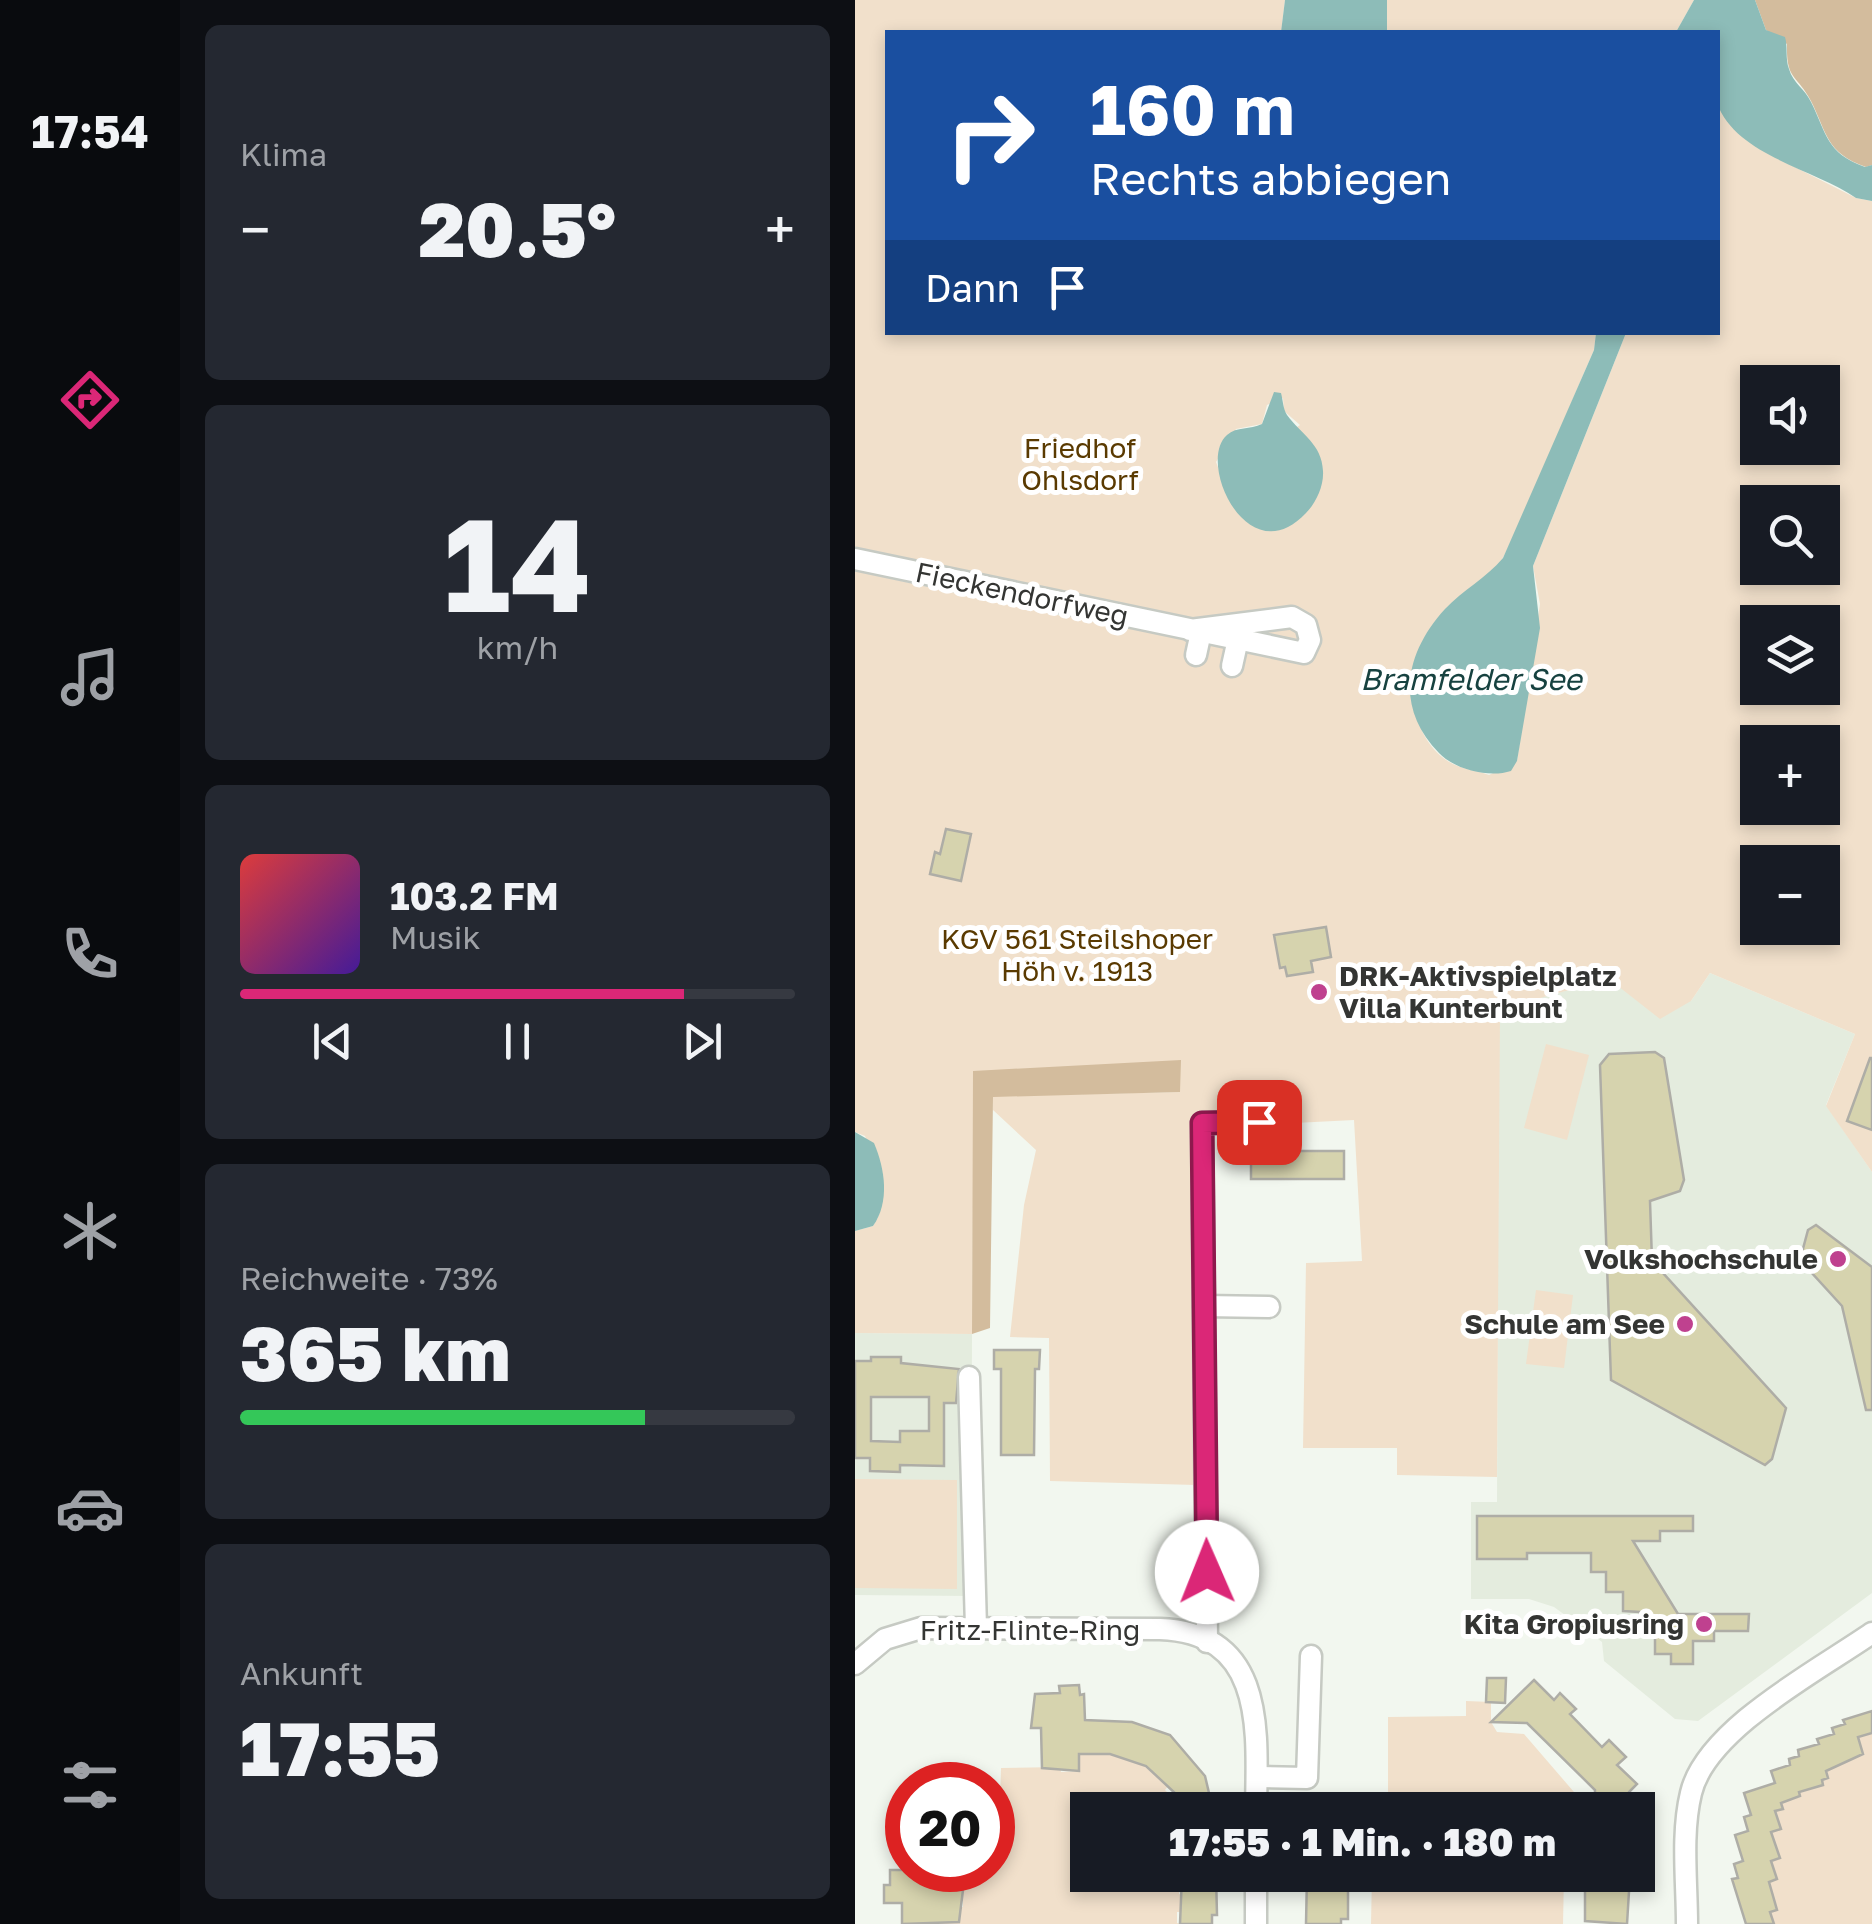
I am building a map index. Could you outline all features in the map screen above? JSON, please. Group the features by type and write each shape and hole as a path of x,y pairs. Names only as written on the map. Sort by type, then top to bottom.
{"street":[{"name":"Fieckendorfweg","path":"855,559 1195,631 1303,653 1309,635 1302,622 1293,617 1195,631"},
{"path":"1195,631 1196,655"},
{"path":"1232,666 1237,639"},
{"path":"1257,1792 1257,1716 1252,1696 1232,1661 1207,1642 1202,1123 1259,1122"},
{"path":"1204,1306 1269,1306"},
{"path":"969,1377 976,1628"},
{"name":"Fritz-Flinte-Ring","path":"855,1664 877,1644 903,1632 976,1628 1170,1629 1207,1642"},
{"path":"1687,1924 1688,1808 1692,1787 1706,1758 1735,1728 1872,1633"},
{"path":"1257,1778 1307,1778 1311,1656"},
{"path":"1256,1892 1256,1924"}],"shaded area":[{"path":"1755,0 1872,0 1872,165 1866,167 1853,161 1829,141 1811,101 1790,71 1787,44 1766,30"},
{"name":"Schule am See","path":"1710,973 1855,1034 1826,1105 1872,1172 1872,1593 1698,1721 1675,1719 1604,1661 1602,1642 1554,1607 1529,1599 1471,1599 1471,1502 1497,1502 1499,1009 1609,979 1691,1001"},
{"path":"1181,1060 1180,1092 993,1097 990,1328 972,1334 973,1071"},
{"path":"855,1333 972,1334 971,1596 855,1595"}],"green space":[{"path":"855,0 1285,0 1281,30 885,30 885,335 1596,335 1594,350 1505,554 1490,574 1430,629 1415,663 1414,702 1426,738 1438,753 1457,766 1489,775 1517,761 1540,604 1533,566 1625,335 1720,335 1720,105 1771,155 1856,198 1872,201 1872,1172 1826,1106 1855,1034 1710,973 1691,1001 1660,1019 1609,979 1500,1009 1497,1477 1397,1475 1397,1448 1303,1448 1306,1263 1362,1261 1354,1120 1198,1128 1196,1485 1050,1481 1049,1338 1010,1337 1024,1205 1036,1150 993,1110 993,1096 1180,1092 974,1072 972,1334 855,1333 855,1231 873,1226 882,1204 882,1192 865,1136 855,1132 855,571 1062,616 1068,598 855,552","holes":["1283,398 1284,411 1300,425 1222,478 1216,462 1236,429 1262,424 1267,405"]},
{"path":"1387,0 1694,0 1677,30 1387,30"},
{"path":"1546,1044 1589,1055 1567,1140 1524,1128"},
{"path":"1536,1290 1573,1295 1564,1368 1526,1364"},
{"path":"855,1479 957,1480 957,1589 855,1588"},
{"path":"1466,1701 1491,1702 1491,1722 1497,1732 1524,1734 1574,1792 1388,1792 1388,1717 1466,1716"},
{"path":"1872,1733 1872,1924 1774,1924 1770,1912 1777,1909 1769,1882 1771,1861 1780,1858 1771,1832 1780,1828 1775,1811 1783,1808 1781,1803 1800,1797 1799,1792 1823,1785 1822,1780 1828,1778 1826,1771 1863,1755 1858,1737"},
{"path":"1110,1749 1110,1755 1130,1761 1132,1756 1168,1786 1167,1792 1070,1792 1070,1892 1179,1892 1184,1895 1184,1912 1177,1912 1177,1923 1181,1924 926,1924 926,1912 963,1907 963,1892 1015,1892 1015,1768 1060,1767 1061,1772 1078,1771 1078,1754"},
{"path":"1372,1892 1564,1892 1563,1924 1371,1924"}],"water":[{"path":"1285,0 1387,0 1387,30 1281,30"},
{"path":"1694,0 1755,0 1766,30 1785,37 1791,74 1808,97 1829,141 1852,162 1865,167 1872,165 1872,201 1856,198 1778,160 1741,136 1720,108 1720,30 1677,30"},
{"name":"Bramfelder See","path":"1596,335 1625,335 1533,566 1540,628 1517,761 1511,771 1503,773 1473,771 1446,759 1425,736 1411,700 1413,662 1431,626 1445,609 1503,558 1594,350"},
{"path":"1274,392 1281,393 1287,415 1315,446 1323,477 1319,494 1306,513 1285,529 1265,531 1247,523 1233,507 1223,488 1219,449 1231,432 1262,424"},
{"path":"855,1132 874,1143 884,1196 873,1226 855,1231"}],"building":[{"path":"946,829 971,834 961,881 930,874"},
{"path":"1326,927 1331,957 1311,961 1313,972 1287,976 1285,967 1280,968 1274,935"},
{"path":"1655,1052 1664,1058 1684,1180 1680,1191 1650,1201 1652,1261 1786,1408 1772,1459 1765,1465 1611,1380 1600,1065 1609,1054"},
{"path":"1872,1058 1872,1130 1847,1121"},
{"path":"1251,1151 1344,1151 1344,1179 1251,1179"},
{"path":"1816,1225 1872,1267 1872,1410 1866,1410 1842,1306 1800,1260 1808,1230"},
{"path":"994,1350 1040,1350 1039,1369 1035,1369 1034,1455 1001,1455 1001,1369 994,1369"},
{"path":"871,1357 901,1357 901,1363 959,1369 956,1403 944,1403 944,1466 900,1465 900,1472 870,1471 870,1458 855,1458 855,1361 871,1361","holes":["871,1397 929,1397 929,1431 900,1431 900,1442 871,1441"]},
{"path":"1477,1516 1693,1516 1693,1531 1660,1531 1660,1541 1633,1541 1678,1614 1749,1614 1748,1631 1714,1631 1714,1641 1693,1641 1693,1664 1671,1664 1671,1654 1655,1654 1655,1632 1640,1632 1640,1612 1623,1611 1623,1592 1606,1592 1606,1572 1591,1572 1591,1553 1527,1553 1527,1559 1477,1559"},
{"path":"1487,1678 1506,1678 1505,1703 1486,1702"},
{"path":"1534,1680 1554,1700 1560,1693 1576,1709 1570,1714 1602,1747 1609,1740 1626,1757 1617,1765 1637,1784 1629,1792 1595,1792 1527,1723 1491,1722"},
{"path":"1079,1685 1080,1695 1084,1694 1085,1720 1132,1722 1170,1735 1205,1776 1209,1792 1174,1792 1146,1766 1110,1754 1079,1754 1079,1771 1042,1768 1041,1728 1031,1728 1035,1694 1060,1693 1059,1686"},
{"path":"1872,1711 1872,1733 1858,1737 1863,1754 1826,1771 1828,1778 1822,1780 1823,1785 1799,1792 1800,1796 1781,1803 1783,1809 1775,1811 1781,1829 1771,1832 1780,1858 1771,1861 1777,1879 1769,1882 1777,1910 1770,1912 1774,1924 1746,1924 1732,1879 1738,1878 1734,1864 1743,1861 1735,1835 1748,1831 1744,1817 1751,1815 1744,1793 1775,1783 1771,1771 1790,1765 1789,1759 1799,1756 1798,1750 1819,1744 1817,1739 1834,1734 1832,1728 1845,1724 1843,1720"},
{"path":"884,1885 885,1892 963,1892 959,1922 902,1924 902,1903 884,1903"},
{"path":"1181,1892 1216,1892 1217,1915 1212,1915 1212,1924 1180,1924"},
{"path":"1307,1892 1348,1892 1348,1919 1341,1919 1341,1924 1306,1924"},
{"path":"1585,1892 1629,1892 1627,1924 1585,1921"}],"place":[{"name":"DRK-Aktivspielplatz Villa Kunterbunt","path":"1319,992"},
{"name":"Volkshochschule","path":"1838,1259"},
{"name":"Schule am See","path":"1685,1324"},
{"name":"Kita Gropiusring","path":"1704,1624"}],"route":[{"path":"1207,1572 1202,1123 1259,1122"}],"park label":[{"name":"Friedhof Ohlsdorf","path":"1080,464"},
{"name":"KGV 561 Steilshoper Höh v. 1913","path":"1077,955"}]}
